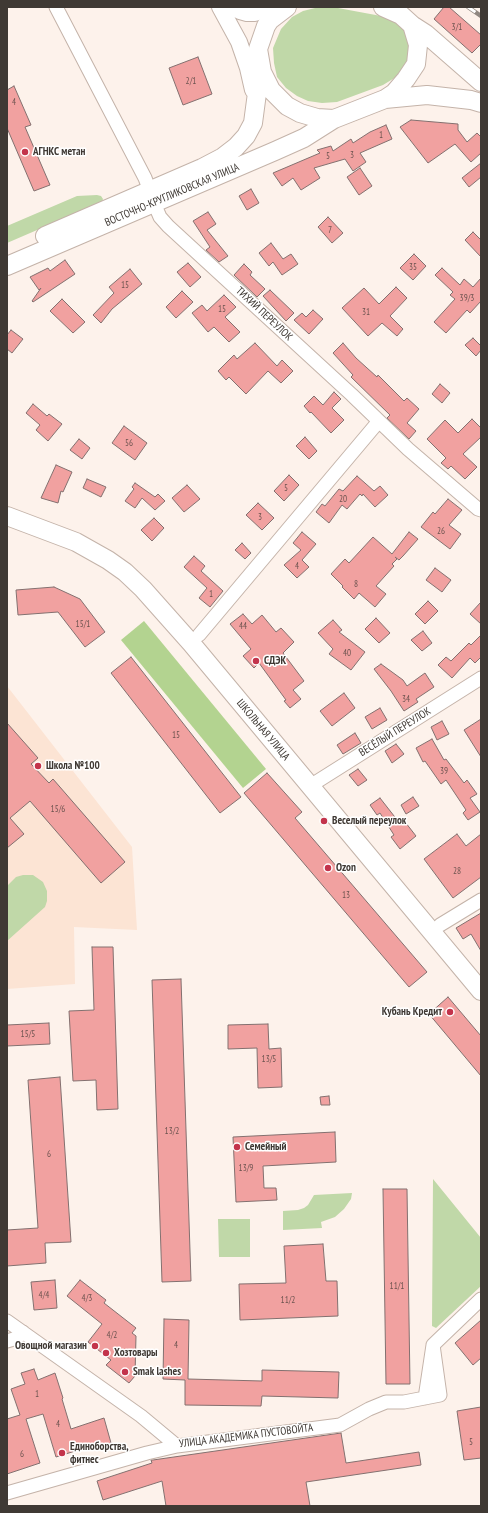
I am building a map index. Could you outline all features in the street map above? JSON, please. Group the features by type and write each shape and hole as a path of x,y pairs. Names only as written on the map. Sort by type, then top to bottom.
{"main road":[{"path":"287,7 280,11 269,12 258,49 265,80 279,99 287,106 308,116 334,119"},
{"path":"383,7 401,15 412,26 426,34 481,82"},
{"path":"385,99 394,93 416,64 418,45 412,26"},
{"name":"ВОСТОЧНО-КРУГЛИКОВСКАЯ УЛИЦА","path":"7,266 152,197 223,157 236,147 246,136 253,123 256,103 258,49"},
{"path":"385,99 427,95 470,100 481,103"},
{"name":"ВОСТОЧНО-КРУГЛИКОВСКАЯ УЛИЦА","path":"7,252 304,138 334,119 385,99"},
{"name":"ШКОЛЬНАЯ УЛИЦА","path":"7,504 82,532 102,543 142,574 199,635 314,783 481,992"},
{"name":"ШКОЛЬНАЯ УЛИЦА","path":"7,516 76,542 108,560 130,576 158,605 481,973"}],"street":[{"name":"ТИХИЙ ПЕРЕУЛОК","path":"56,7 145,178 160,217 352,395 379,422 478,509 481,510"},
{"path":"221,7 258,49"},
{"path":"221,7 239,42 248,68 256,103"},
{"path":"234,7 247,13 269,12"},
{"path":"199,635 379,422"},
{"name":"ВЕСЁЛЫЙ ПЕРЕУЛОК","path":"314,783 481,678"},
{"path":"440,925 481,900"},
{"path":"425,1398 433,1345 481,1299"},
{"name":"УЛИЦА АКАДЕМИКА ПУСТОВОЙТА","path":"7,1321 141,1416 177,1446 340,1425 369,1409 386,1402 404,1402 440,1395 433,1345"},
{"path":"7,1341 17,1338 23,1332"},
{"path":"7,1493 147,1453 177,1446"}],"shaded area":[{"name":"Школа №100","path":"7,686 132,847 137,930 74,927 75,984 7,989"}],"green space":[{"path":"319,7 338,8 381,16 401,23 409,35 410,62 401,74 383,85 337,102 322,103 308,101 297,96 286,88 277,77 273,48 281,29 292,17 303,11"},
{"path":"77,196 101,196 103,199 102,202 7,243 7,226"},
{"path":"144,621 266,769 243,788 121,640"},
{"path":"33,875 43,882 47,891 47,901 45,907 7,941 7,886 16,877"},
{"path":"433,1179 481,1238 481,1286 436,1328 432,1326"},
{"path":"352,1193 351,1199 344,1209 335,1217 321,1222 322,1228 283,1230 283,1211 304,1208 308,1205 314,1195"},
{"path":"218,1219 250,1219 250,1257 219,1257"}],"building":[{"path":"444,7 449,7 481,35 481,44 472,53 434,19"},
{"path":"198,57 212,94 183,105 169,68"},
{"path":"14,86 31,125 25,127 50,185 34,191 7,128 7,90"},
{"path":"411,120 458,124 458,130 467,142 477,133 481,137 481,153 471,162 455,144 428,163 400,127"},
{"path":"386,125 392,139 360,153 366,162 353,171 345,159 314,168 320,178 301,190 293,178 282,186 273,173 320,153 317,150 331,146 333,151 351,139 353,143 370,132"},
{"path":"481,163 481,177 469,187 462,178"},
{"path":"360,168 372,186 359,195 347,177"},
{"path":"251,189 259,203 247,210 239,196"},
{"path":"208,212 216,224 207,230 228,256 219,262 206,250 210,247 193,221"},
{"path":"328,217 343,233 332,243 318,227"},
{"path":"473,232 481,240 481,257 465,240"},
{"path":"271,243 283,259 291,254 298,264 282,275 273,262 269,266 259,253"},
{"path":"414,254 426,266 413,280 400,268"},
{"path":"65,260 75,274 33,302 32,301 41,288 39,290 30,277 48,268 50,271"},
{"path":"188,263 201,277 190,287 177,272"},
{"path":"244,264 252,272 250,275 265,289 257,297 234,275"},
{"path":"442,268 460,285 464,279 473,287 481,278 481,301 470,313 467,310 446,333 434,322 455,299 450,295 453,292 435,275"},
{"path":"130,269 142,284 112,309 101,323 93,315 114,293 109,287"},
{"path":"396,287 407,298 390,316 403,329 397,336 382,323 368,336 342,308 364,288 379,304"},
{"path":"270,290 294,313 286,321 263,296"},
{"path":"182,291 193,302 176,318 166,307"},
{"path":"224,295 236,307 225,317 240,332 229,342 214,327 208,332 192,313 202,305 207,311"},
{"path":"62,299 85,322 73,333 50,311"},
{"path":"313,310 323,319 309,334 294,320 302,313 306,317"},
{"path":"11,330 23,339 12,353 7,349 7,335"},
{"path":"473,338 481,346 481,350 476,356 465,345"},
{"path":"255,343 277,366 282,360 293,371 281,383 268,371 246,394 229,377 226,380 218,371 234,355 237,359"},
{"path":"343,343 356,358 377,377 378,375 404,401 407,398 419,409 407,423 416,431 409,439 387,418 390,415 351,377 353,375 333,353"},
{"path":"440,384 450,393 442,403 432,394"},
{"path":"334,392 341,399 332,408 344,420 331,433 304,406 314,396 323,405"},
{"path":"33,404 47,416 49,414 62,424 48,441 36,430 40,425 26,413"},
{"path":"472,419 481,428 481,437 463,454 477,467 465,479 451,466 448,469 441,463 446,458 427,439 445,420 458,433"},
{"path":"124,426 147,443 135,460 112,443"},
{"path":"305,437 317,451 309,459 296,446"},
{"path":"79,439 90,448 82,459 70,450"},
{"path":"56,465 72,472 63,492 61,491 58,503 41,498"},
{"path":"289,475 299,485 284,501 274,491"},
{"path":"357,476 374,491 380,486 388,495 375,507 363,494 362,496 360,494 347,509 342,505 329,523 316,512 322,504 325,506 339,489 343,491"},
{"path":"87,479 106,487 101,497 83,488"},
{"path":"135,483 155,497 158,494 165,501 155,510 142,498 135,508 125,501 134,489 132,487"},
{"path":"187,485 200,499 184,512 172,498"},
{"path":"448,499 462,510 449,525 461,534 450,549 421,527 433,512 435,514"},
{"path":"258,503 274,518 262,530 246,515"},
{"path":"154,518 164,528 152,541 141,530"},
{"path":"302,532 316,544 302,560 309,567 297,578 284,565 301,550 293,543"},
{"path":"409,532 418,539 399,560 395,557 397,559 392,564 394,566 376,586 386,594 375,607 359,593 354,599 331,574 345,559 349,563 373,537 392,554"},
{"path":"242,543 251,553 245,559 235,550"},
{"path":"194,556 205,566 201,571 223,591 210,607 199,598 207,588 184,567"},
{"path":"435,568 451,580 442,592 426,580"},
{"path":"54,587 80,599 105,632 85,647 58,612 18,615 16,590"},
{"path":"428,601 438,611 425,624 415,614"},
{"path":"481,602 481,624 470,614"},
{"path":"243,614 252,624 262,615 276,632 281,628 294,642 283,653 304,681 293,690 301,699 290,708 284,701 286,700 259,663 254,668 243,656 251,649 230,624"},
{"path":"376,618 390,633 379,643 365,629"},
{"path":"333,620 342,630 339,632 365,652 351,670 329,654 333,649 318,633"},
{"path":"423,631 432,643 422,651 411,640"},
{"path":"481,635 481,657 475,663 470,658 452,678 438,665 446,657 451,661 469,643 471,645"},
{"path":"131,657 241,797 220,813 111,673"},
{"path":"381,664 403,680 407,686 425,673 434,687 416,699 418,702 404,711 374,669"},
{"path":"344,693 355,708 332,726 320,711"},
{"path":"380,708 387,720 372,729 365,717"},
{"path":"481,719 481,757 464,730"},
{"path":"442,721 449,734 437,740 431,727"},
{"path":"7,723 38,758 31,764 49,783 53,779 125,862 101,883 30,801 10,818 24,834 7,848"},
{"path":"355,733 361,743 343,754 337,745"},
{"path":"432,739 444,760 446,759 464,783 467,780 477,794 470,798 480,812 468,820 463,813 466,810 446,780 441,784 425,761 423,762 416,748"},
{"path":"396,744 404,754 392,763 385,751"},
{"path":"358,769 367,780 358,786 349,775"},
{"path":"267,773 302,812 295,818 427,972 409,987 244,793"},
{"path":"413,797 419,806 406,814 401,805"},
{"path":"380,798 398,821 402,818 416,836 400,849 391,837 394,835 380,813 377,815 370,805"},
{"path":"457,834 466,846 481,834 481,877 453,898 424,859"},
{"path":"481,913 481,951 471,934 463,939 456,928"},
{"path":"92,947 113,947 118,1109 97,1110 96,1080 73,1081 69,1011 94,1010"},
{"path":"181,979 191,1281 162,1282 152,980"},
{"path":"448,997 481,1036 481,1076 429,1014"},
{"path":"49,1023 50,1044 7,1046 7,1025"},
{"path":"268,1024 269,1049 281,1048 282,1087 258,1088 257,1048 228,1049 228,1025"},
{"path":"60,1077 71,1242 45,1243 46,1263 7,1266 7,1230 38,1228 28,1080"},
{"path":"329,1096 330,1105 321,1105 320,1097"},
{"path":"335,1132 336,1162 263,1166 264,1188 276,1188 277,1200 236,1202 233,1137"},
{"path":"383,1189 407,1189 410,1384 386,1384"},
{"path":"323,1244 326,1281 337,1281 338,1316 240,1320 239,1284 286,1283 284,1246"},
{"path":"55,1280 57,1308 34,1310 31,1282"},
{"path":"80,1280 106,1300 104,1303 136,1328 132,1333 136,1336 135,1376 129,1383 106,1365 111,1360 88,1342 102,1324 67,1296"},
{"path":"164,1319 189,1320 188,1379 262,1381 262,1370 339,1372 338,1398 262,1396 261,1406 185,1405 185,1380 163,1379"},
{"path":"481,1320 481,1358 473,1365 455,1343"},
{"path":"34,1369 38,1380 55,1373 71,1429 104,1418 111,1443 88,1450 88,1447 56,1457 43,1414 26,1419 40,1463 7,1474 7,1419 20,1415 11,1389 25,1384 21,1373"},
{"path":"481,1407 481,1458 464,1460 457,1411"},
{"path":"341,1433 346,1463 419,1452 421,1465 306,1482 310,1506 166,1506 162,1481 103,1500 97,1481 152,1463 151,1460"}],"railway":[{"path":"468,7 481,16"}],"place":[{"name":"АГНКС метан","path":"25,152"},
{"name":"СДЭК","path":"256,661"},
{"name":"Школа №100","path":"38,766"},
{"name":"Веселый переулок","path":"324,821"},
{"name":"Ozon","path":"328,868"},
{"name":"Кубань Кредит","path":"450,1012"},
{"name":"Семейный","path":"237,1147"},
{"name":"Овощной магазин","path":"95,1346"},
{"name":"Хозтовары","path":"106,1353"},
{"name":"Smak lashes","path":"125,1372"},
{"name":"Единоборства, фитнес","path":"62,1453"}]}
